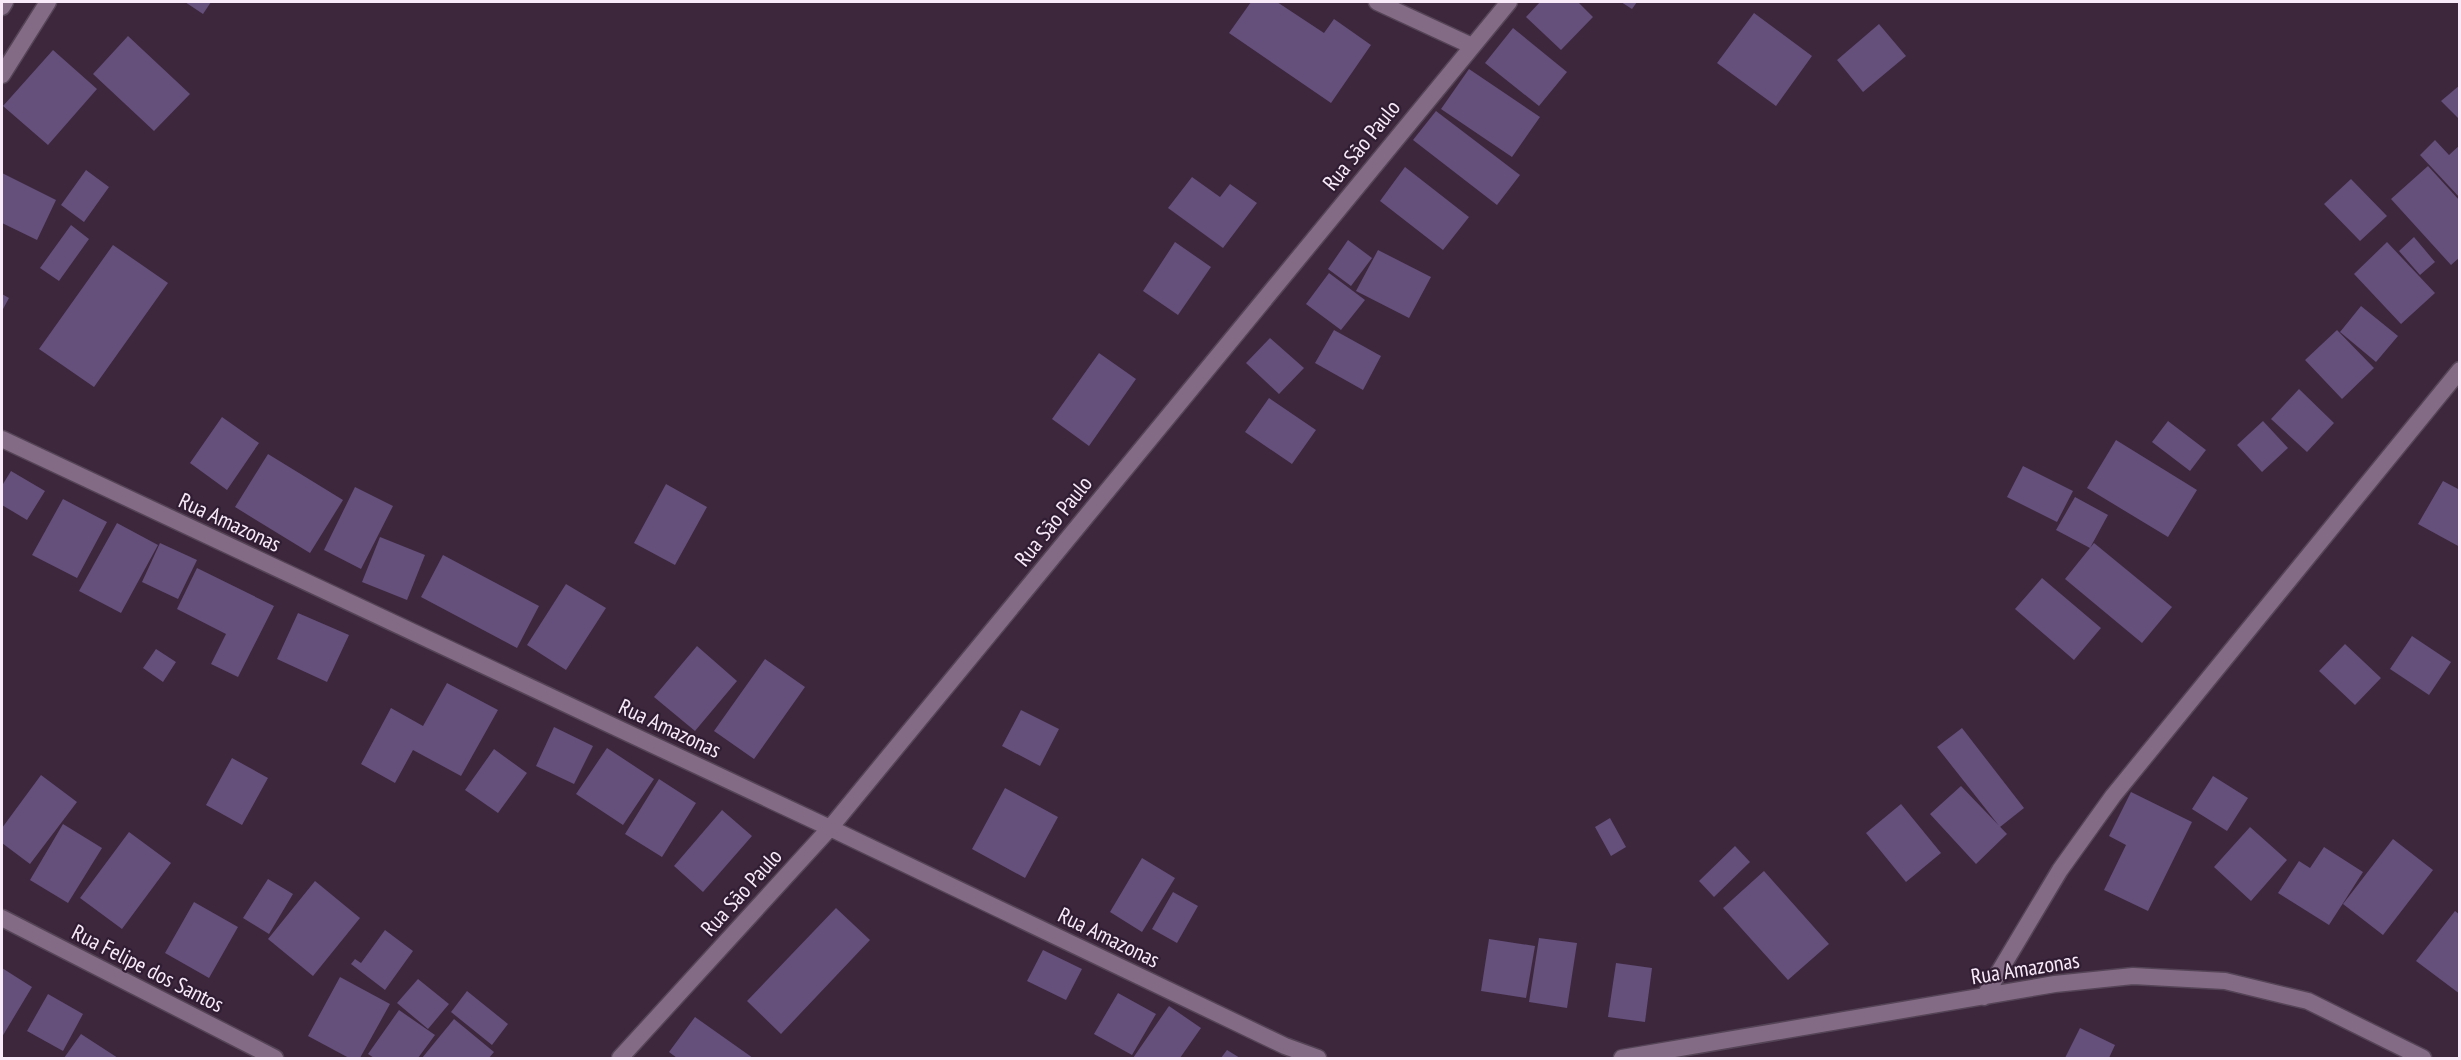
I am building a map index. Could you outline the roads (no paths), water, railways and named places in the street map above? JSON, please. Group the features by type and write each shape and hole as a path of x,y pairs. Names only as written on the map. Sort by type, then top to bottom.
{"street":[{"path":"2,7 5,2"},
{"path":"2,75 48,2"},
{"path":"1377,2 1472,46"},
{"name":"Rua São Paulo","path":"620,1059 830,828 1509,2"},
{"path":"1984,997 2060,870 2113,796 2460,370"},
{"name":"Rua Amazonas","path":"2,439 830,828 1285,1046 1318,1059"},
{"name":"Rua Felipe dos Santos","path":"2,918 275,1059"},
{"name":"Rua Amazonas","path":"1622,1059 2055,984 2133,976 2225,981 2308,1001 2423,1059"}]}
